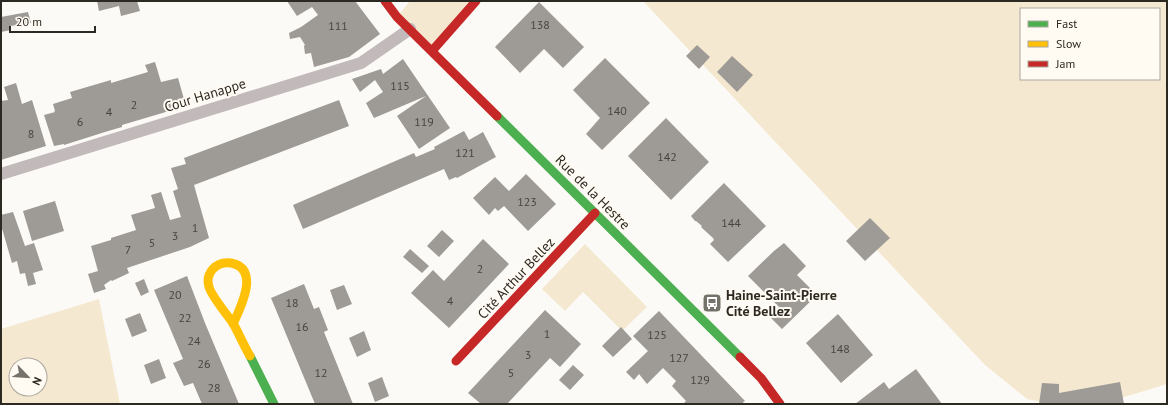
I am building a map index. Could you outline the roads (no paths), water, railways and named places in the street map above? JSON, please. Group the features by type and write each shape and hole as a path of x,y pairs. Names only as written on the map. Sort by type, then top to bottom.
{"street":[{"name":"Rue de la Hestre","path":"385,1 397,17 761,378 780,404"},
{"path":"432,51 476,1"},
{"name":"Cité Arthur Bellez","path":"456,361 595,213"},
{"path":"233,324 246,290 247,281 241,268 227,262 215,266 209,274 207,284 211,294 233,324 274,404"}],"lane":[{"name":"Cour Hanappe","path":"1,174 361,63 410,29"}],"place":[{"name":"Haine-Saint-Pierre Cité Bellez","path":"712,303"}]}
